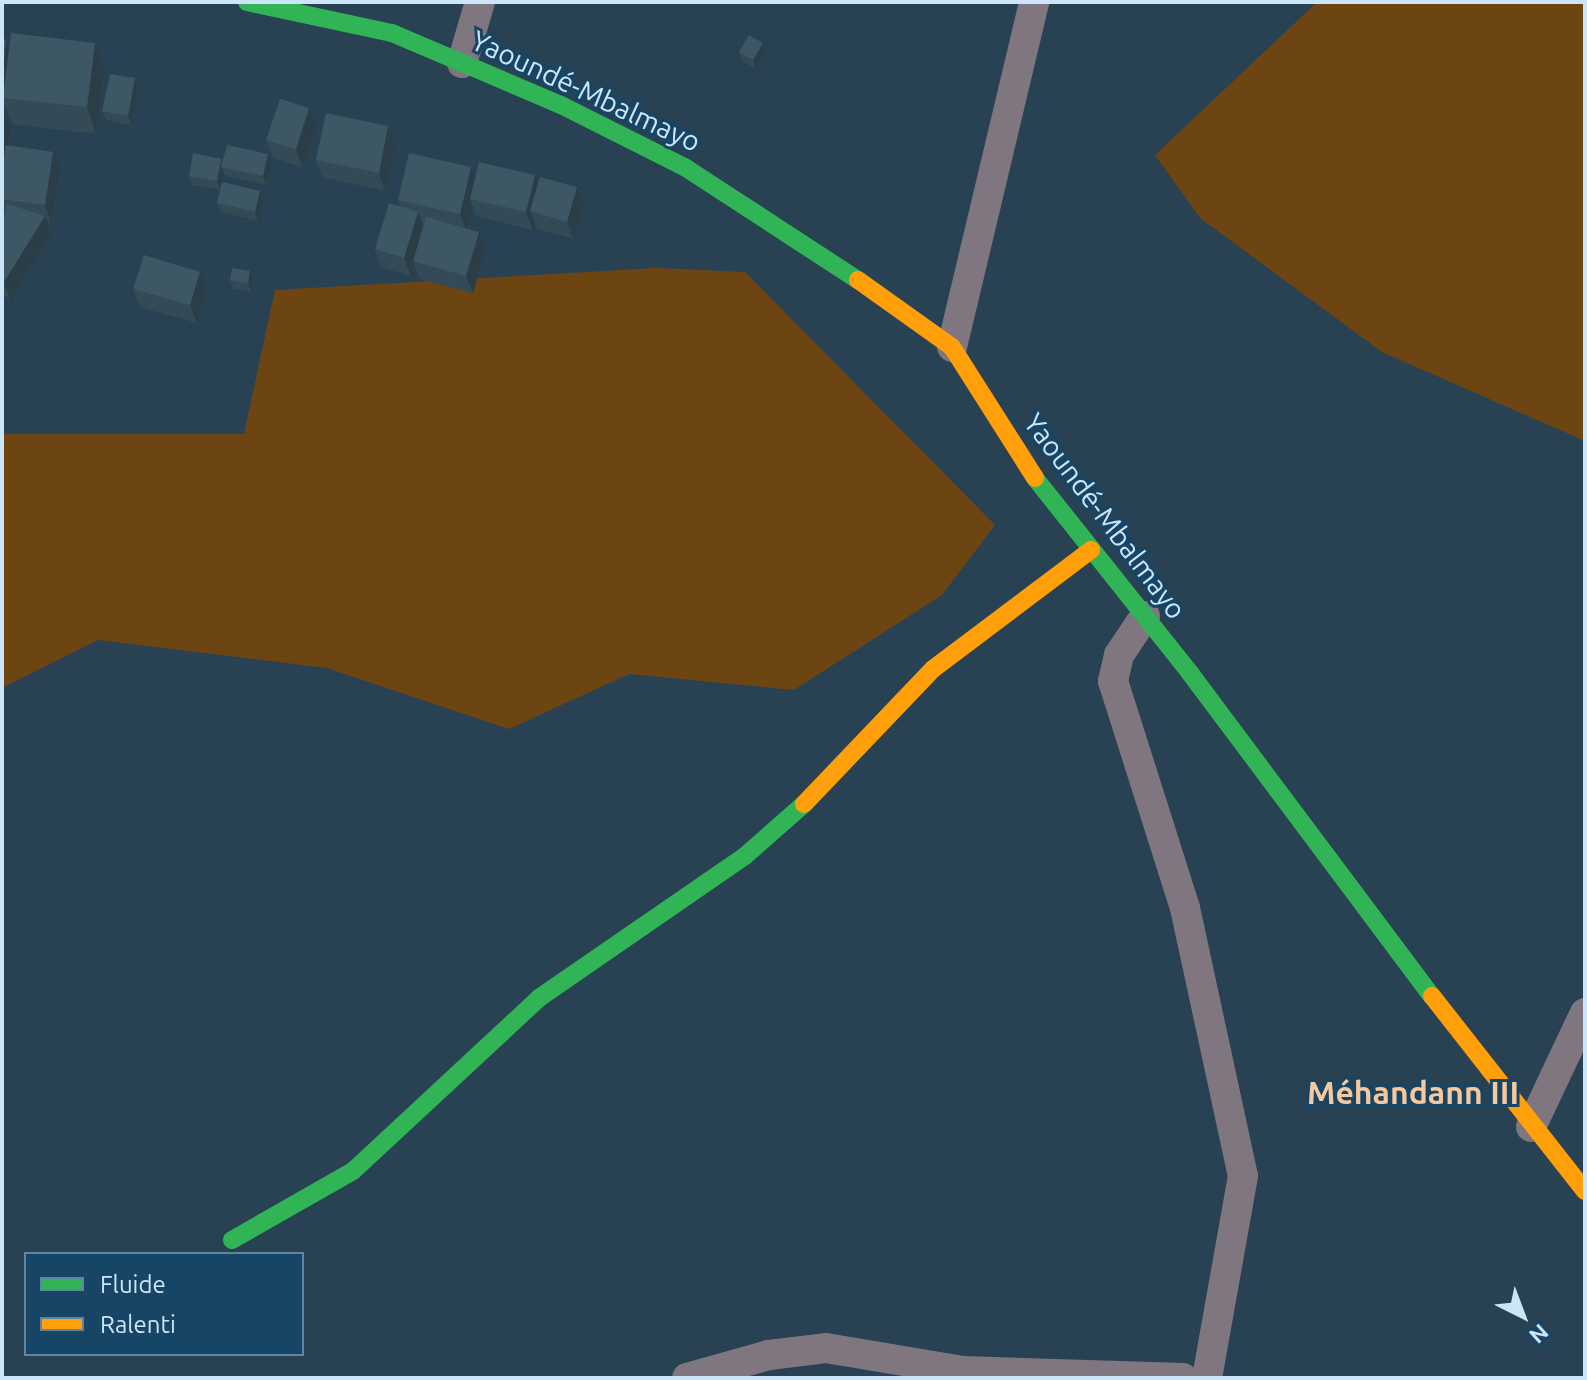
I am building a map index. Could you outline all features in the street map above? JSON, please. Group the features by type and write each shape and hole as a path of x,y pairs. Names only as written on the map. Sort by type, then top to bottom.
{"main road":[{"name":"Yaoundé-Mbalmayo","path":"247,2 392,33 561,105 686,168 779,224 952,347 1034,477 1145,616 1531,1127 1585,1191"},
{"path":"232,1240 353,1171 539,998 745,856 805,803 933,669 1091,550"}],"street":[{"path":"462,63 480,2"},
{"path":"952,347 1034,2"},
{"path":"1145,616 1119,655 1113,681 1185,908 1243,1176 1207,1378"},
{"path":"1531,1127 1585,1013"},
{"path":"687,1378 769,1355 826,1348 963,1371 1183,1378"}],"shaded area":[{"path":"1317,2 1585,2 1585,441 1382,352 1200,218 1155,155"},
{"path":"656,268 745,272 995,525 942,595 794,690 629,674 509,729 327,668 98,640 2,688 2,434 244,434 275,290"}],"building":[{"path":"11,33 95,43 87,107 3,98"},
{"path":"749,35 763,43 753,60 739,52"},
{"path":"2,39 6,39 2,77"},
{"path":"110,74 135,78 128,116 102,111"},
{"path":"280,99 309,108 296,149 266,140"},
{"path":"326,113 388,126 379,173 316,160"},
{"path":"6,145 53,152 45,205 2,199"},
{"path":"227,145 268,154 263,176 221,167"},
{"path":"193,153 221,159 217,181 189,176"},
{"path":"409,153 471,167 460,214 398,200"},
{"path":"479,162 535,175 526,212 470,199"},
{"path":"540,177 577,187 567,222 530,211"},
{"path":"222,182 260,191 255,212 217,203"},
{"path":"389,203 418,212 404,258 375,249"},
{"path":"7,204 45,216 4,282 2,226"},
{"path":"426,217 479,232 466,276 413,261"},
{"path":"144,255 200,272 190,305 133,289"},
{"path":"232,268 250,271 248,283 230,280"}],"traffic: fast":[{"path":"247,2 392,33 561,105 686,168 858,280"},
{"path":"1035,478 1190,673 1432,996"},
{"path":"232,1240 353,1171 539,998 745,856 804,804"}],"traffic: slow":[{"path":"858,280 952,347 1035,478"},
{"path":"804,804 933,669 1091,550"},
{"path":"1432,996 1585,1191"}],"district":[{"name":"Méhandann III","path":"1413,1092"}]}
